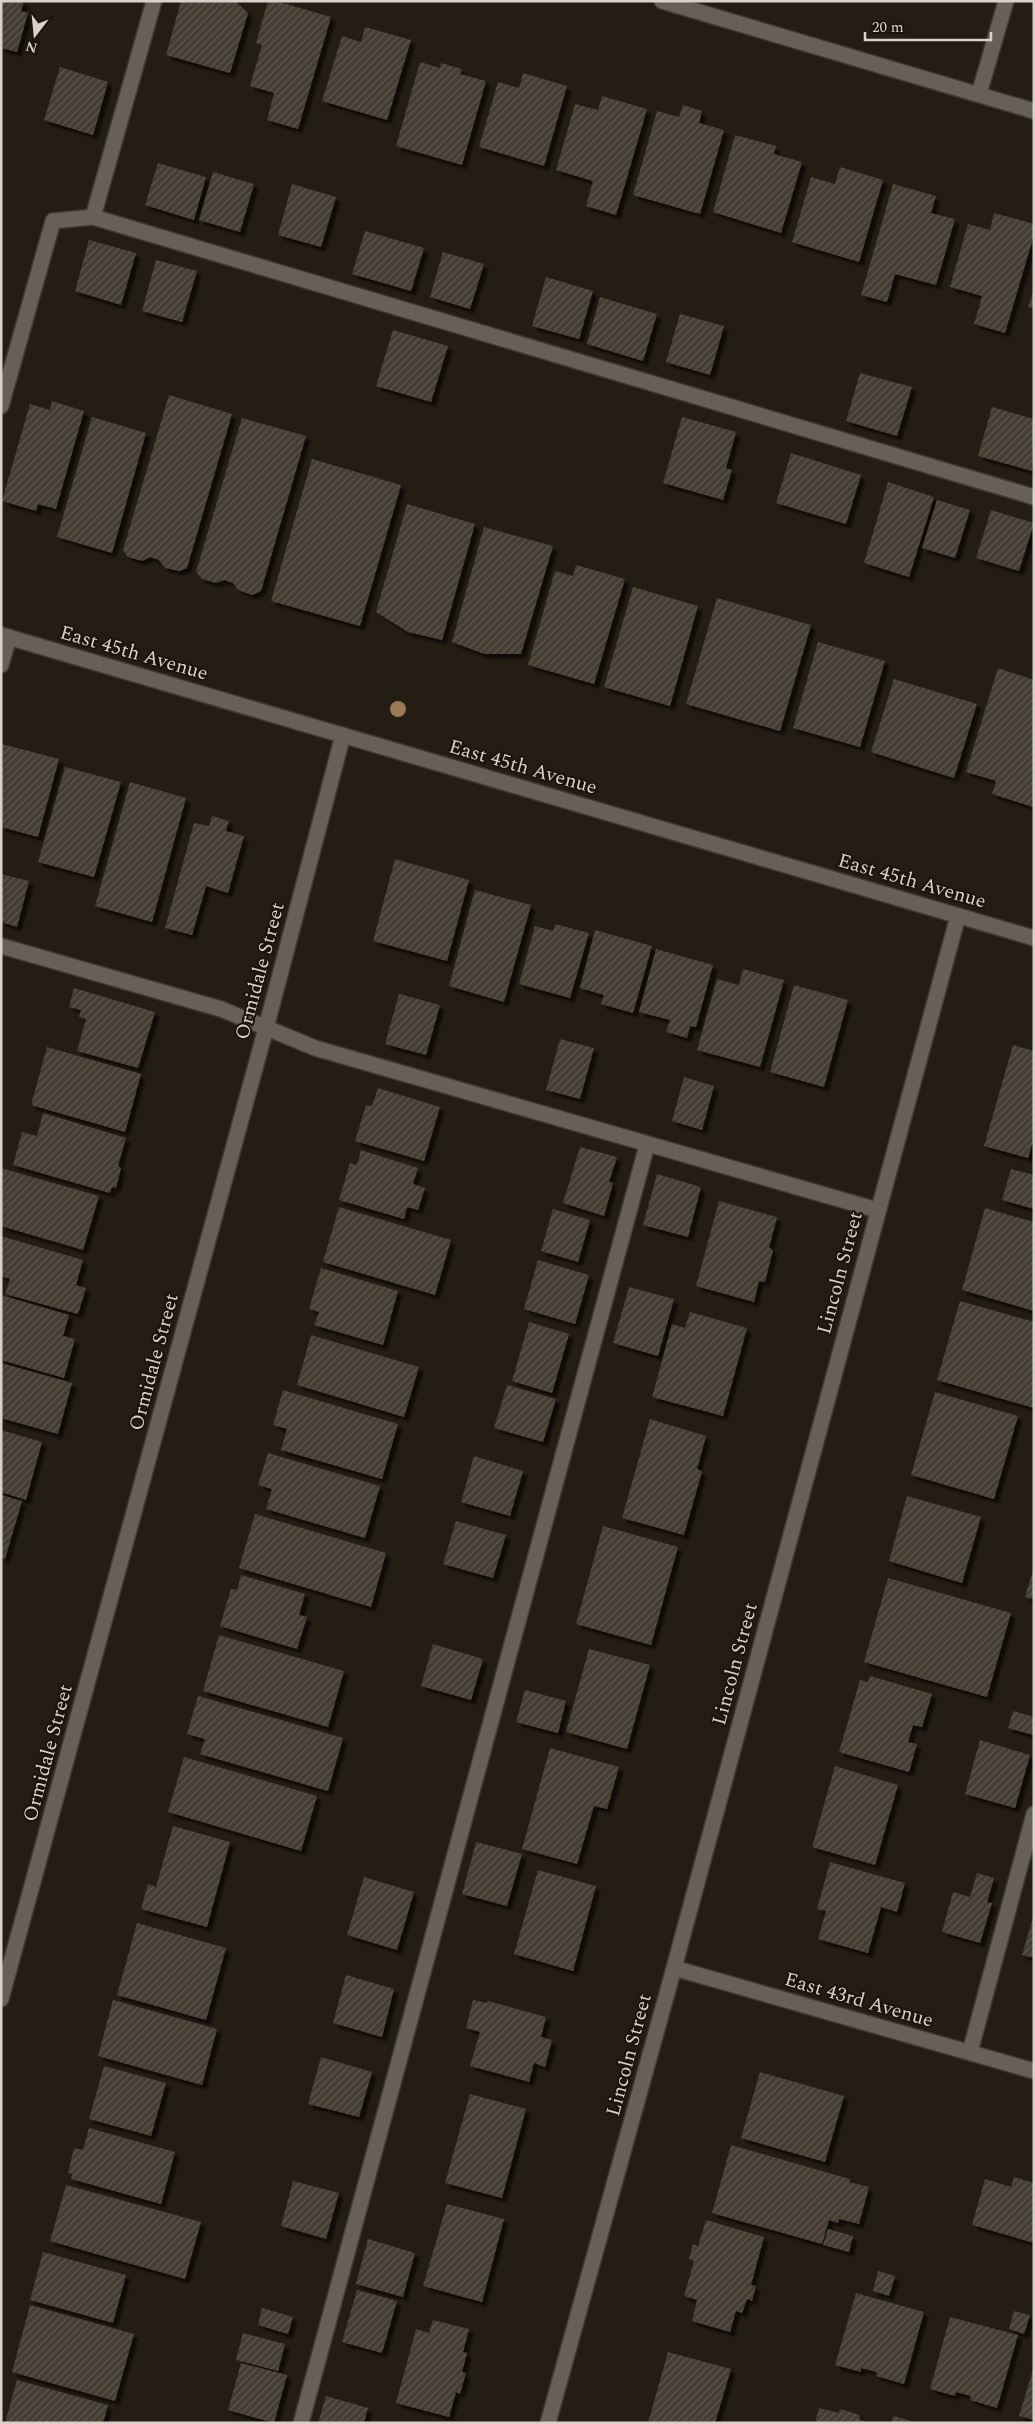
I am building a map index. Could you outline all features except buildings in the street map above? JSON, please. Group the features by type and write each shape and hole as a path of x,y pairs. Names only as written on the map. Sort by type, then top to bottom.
{"street":[{"path":"94,217 154,1"},
{"path":"662,1 702,7 1034,111"},
{"path":"978,94 1006,1"},
{"path":"1,406 53,221 94,217 1034,496"},
{"path":"1,665 5,636"},
{"name":"East 45th Avenue","path":"5,636 1034,938"},
{"name":"Ormidale Street","path":"1,1999 266,1028 343,735"},
{"name":"Lincoln Street","path":"548,2423 674,1968 877,1210 958,916"},
{"path":"1,946 221,1009 315,1048 877,1210"},
{"path":"301,2423 647,1145"},
{"path":"970,2052 1034,1814"},
{"name":"East 43rd Avenue","path":"674,1968 1034,2071"}]}
